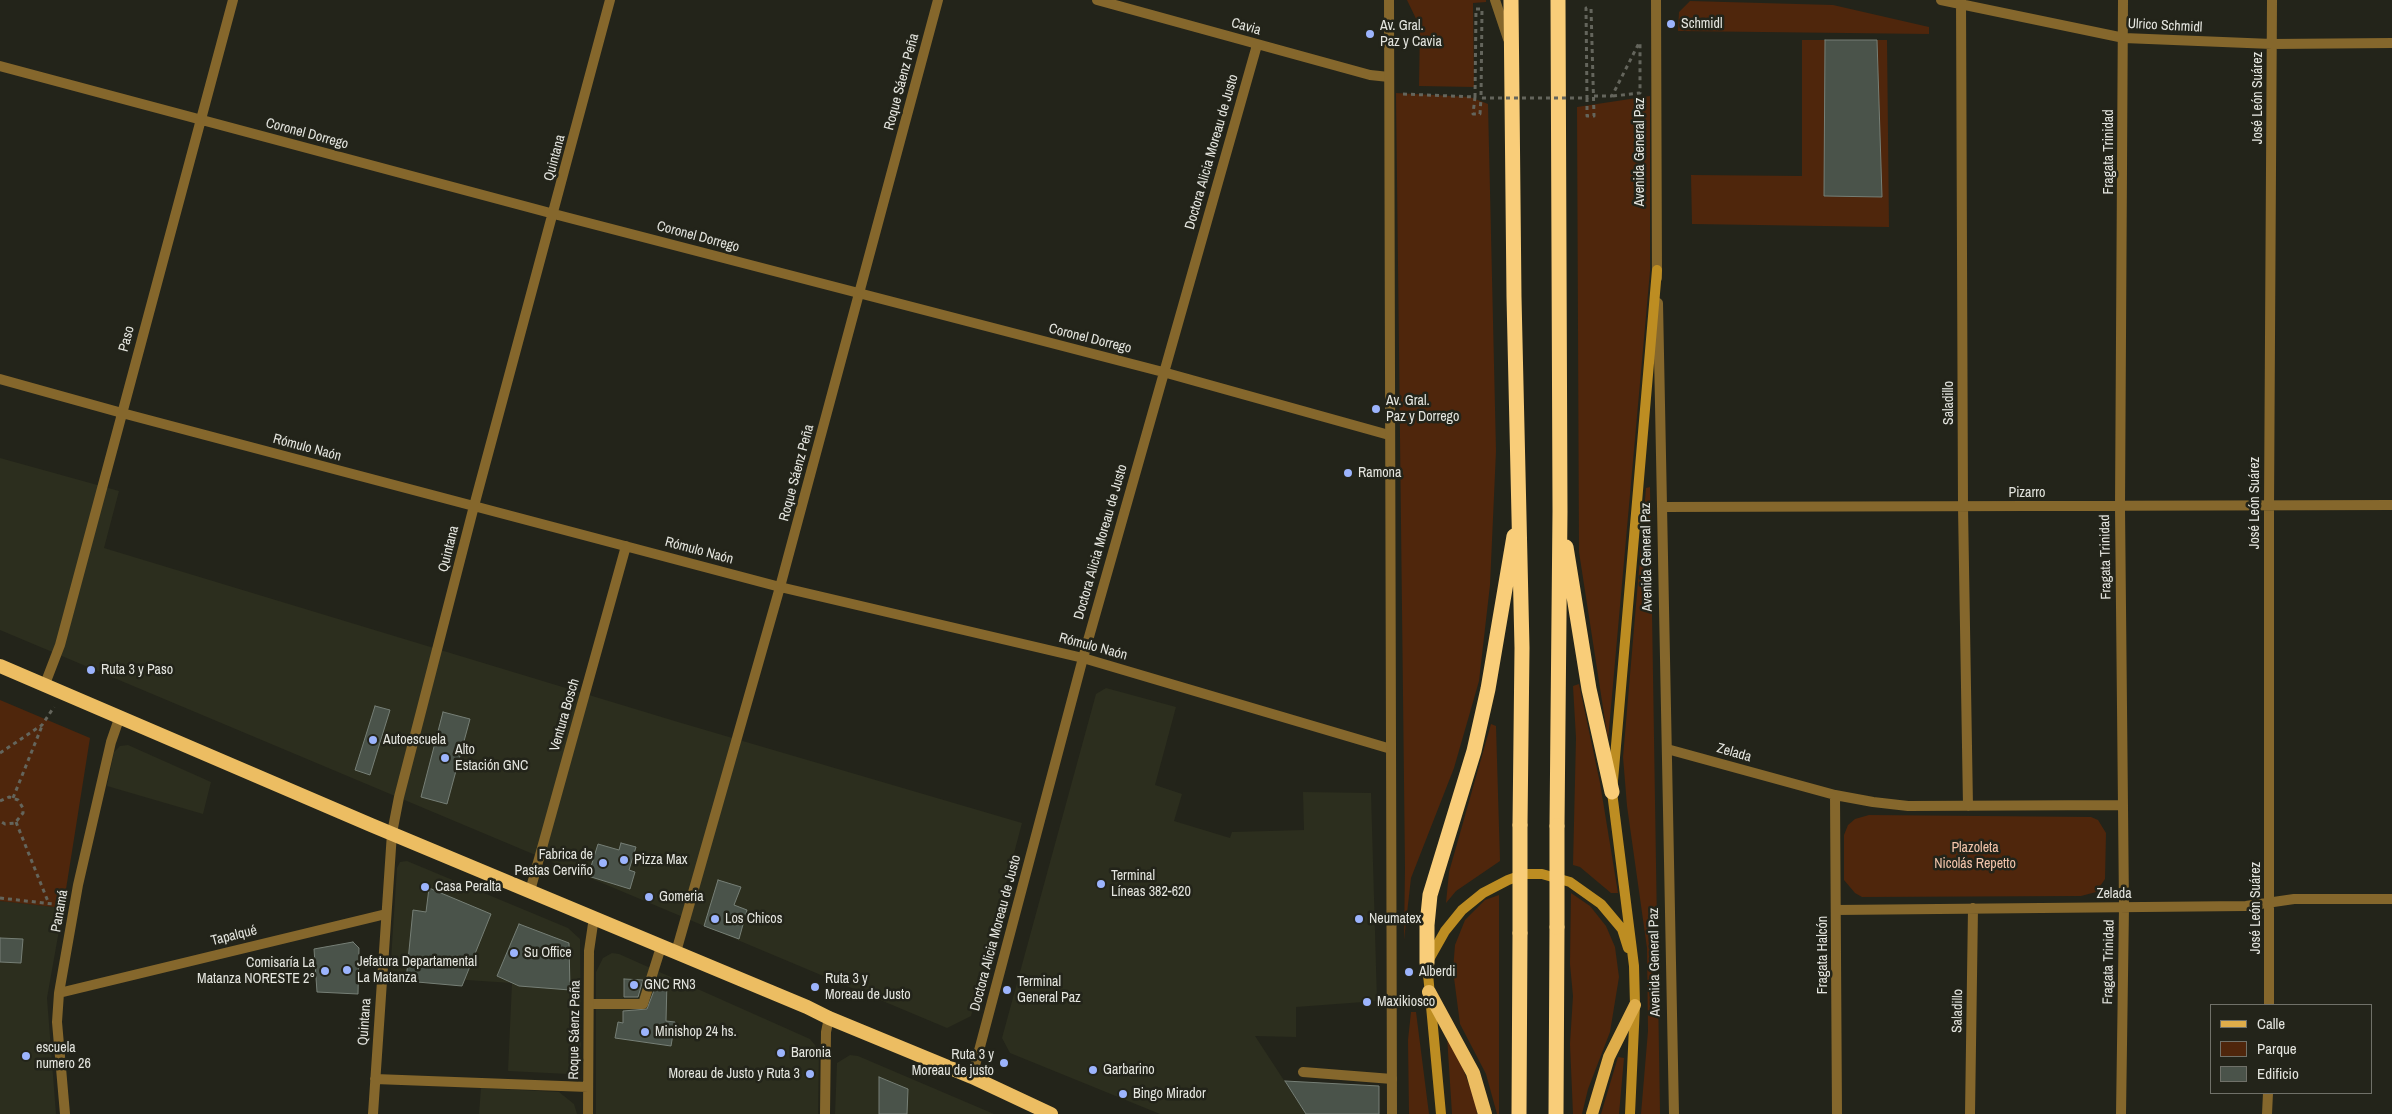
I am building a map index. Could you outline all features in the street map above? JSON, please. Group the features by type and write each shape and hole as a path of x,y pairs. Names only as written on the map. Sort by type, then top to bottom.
{"highway":[{"path":"1511,0 1514,297 1522,648 1519,1114"},
{"path":"1556,1114 1560,511 1558,0"},
{"path":"1427,963 1427,925 1430,895 1474,751 1488,689 1520,497"},
{"path":"1560,511 1589,689 1612,792"},
{"path":"0,666 64,691 392,833 972,1077 1051,1114"},
{"path":"1429,992 1473,1073 1485,1114"}],"main road":[{"path":"1630,1114 1635,1004 1634,966 1612,792 1657,270"},
{"path":"1441,1114 1427,963 1445,930 1462,910 1483,893 1525,874 1542,874 1570,882 1601,904 1613,916 1622,928 1634,966"},
{"path":"1592,1114 1609,1057 1635,1004"}],"street":[{"name":"Paso","path":"45,684 60,645 233,0"},
{"name":"Quintana","path":"373,1114 392,833 474,506 610,0"},
{"name":"Roque Sáenz Peña","path":"676,952 780,587 938,0"},
{"name":"Cavia","path":"1097,0 1128,4 1257,45 1370,75 1389,77"},
{"path":"1389,0 1392,1114"},
{"path":"1495,0 1512,52"},
{"name":"Avenida General Paz","path":"1656,0 1657,270 1674,1114"},
{"name":"Ulrico Schmidl","path":"1941,0 1961,2 2124,38 2272,44 2392,43"},
{"name":"Fragata Trinidad","path":"2121,1114 2124,907 2120,507 2123,0"},
{"name":"José León Suárez","path":"2269,1004 2268,506 2272,0"},
{"name":"Saladillo","path":"1961,2 1968,806"},
{"name":"Doctora Alicia Moreau de Justo","path":"972,1077 1083,658 1257,45"},
{"name":"Coronel Dorrego","path":"0,66 554,214 1163,372 1389,435"},
{"name":"Rómulo Naón","path":"0,379 780,587 1083,658 1391,749"},
{"name":"Pizarro","path":"1663,507 2392,505"},
{"name":"Ventura Bosch","path":"530,891 626,546"},
{"name":"Panamá","path":"65,1114 57,1032 59,993 75,906 109,752 120,716"},
{"name":"Zelada","path":"1666,749 1835,795 1908,806 2122,805"},
{"name":"Fragata Halcón","path":"1835,795 1837,1114"},
{"name":"Zelada","path":"1836,910 2246,906 2294,899 2392,900"},
{"name":"Saladillo","path":"1970,1114 1973,908"},
{"name":"Tapalqué","path":"59,993 386,914"},
{"name":"Roque Sáenz Peña","path":"588,1114 589,951 594,917"},
{"path":"589,1004 643,1004 661,947"},
{"path":"825,1114 826,1032 829,1018"},
{"path":"1303,1072 1392,1079"},
{"path":"375,1079 588,1087"},
{"path":"2267,1114 2268,1094"}],"path":[{"path":"1586,8 1592,8 1594,96 1594,116 1587,116 1586,8"},
{"path":"1476,9 1482,9 1480,114 1473,114 1474,97 1476,9"},
{"path":"1594,96 1612,96 1640,93 1640,41 1612,96"},
{"path":"1389,93 1474,97"},
{"path":"1481,101 1587,100"},
{"path":"13,798 42,725 64,691"},
{"path":"0,753 42,725"},
{"path":"0,800 5,797 13,798 23,808 21,817 16,822 10,824 0,821"},
{"path":"16,822 49,904"},
{"path":"0,898 75,906"}],"shaded area":[{"path":"0,458 119,491 104,548 678,722 1022,823 971,1016 947,1028 0,630"},
{"path":"1106,688 1176,707 1155,785 1182,794 1174,821 1230,838 1232,832 1304,830 1303,792 1371,793 1377,1001 1296,1007 1296,1037 1255,1036 1306,1114 1160,1114 1010,1053 1002,1038 1096,694"},
{"path":"128,745 211,782 203,814 107,786 114,752 120,746"},
{"path":"407,861 568,928 580,939 581,1059 575,1071 568,1074 508,1071 512,983 390,975 397,868 400,862"},
{"name":"escuela numero 26","path":"0,901 63,908 47,998 56,1114 0,1114"},
{"path":"612,953 619,954 810,1039 819,1050 818,1114 596,1114 596,972 603,958"},
{"path":"850,1055 858,1056 994,1114 835,1114 837,1063"},
{"path":"481,1088 559,1092 574,1104 577,1114 479,1114"}],"green space":[{"path":"1407,0 1486,0 1486,2 1473,3 1474,87 1419,86 1420,27"},
{"path":"1690,1 1833,5 1929,27 1929,34 1678,31 1679,12"},
{"path":"1802,40 1825,40 1824,196 1882,197 1877,40 1887,40 1889,227 1692,224 1691,175 1802,176"},
{"path":"1396,93 1470,97 1488,104 1496,451 1490,585 1479,681 1454,768 1411,878 1404,940 1405,868"},
{"path":"1650,96 1650,271 1608,740 1579,552 1577,107"},
{"path":"1650,487 1660,1114 1641,1114 1648,1031 1647,948 1627,806 1623,757 1646,488"},
{"path":"1579,684 1600,783 1618,893 1611,893 1580,867 1573,865 1576,738 1573,686"},
{"path":"0,700 90,738 63,908 0,901"},
{"path":"1491,724 1496,726 1500,861 1456,891 1446,903 1449,872"},
{"name":"Plazoleta Nicolás Repetto","path":"1869,815 2091,817 2098,820 2106,833 2105,879 2096,892 2081,896 1862,897 1855,893 1844,880 1844,835 1848,825 1855,819"},
{"path":"1571,893 1590,906 1606,926 1615,947 1619,977 1610,1032 1588,1089 1582,1114 1573,1114 1570,1044 1573,996 1570,964"},
{"path":"1499,895 1499,1114 1497,1114 1486,1074 1460,1024 1453,970 1455,945 1465,920 1485,900"},
{"path":"1411,1012 1416,1012 1429,1114 1409,1114 1408,1040"},
{"path":"1447,1036 1463,1069 1476,1103 1477,1114 1452,1114"},
{"path":"1618,1057 1624,1058 1619,1114 1601,1114"}],"building":[{"path":"1825,40 1877,40 1882,197 1824,196"},
{"name":"Autoescuela","path":"375,706 390,710 370,775 355,770"},
{"name":"Alto Estación GNC","path":"443,712 470,719 447,804 421,797"},
{"path":"621,843 636,847 629,870 635,872 630,889 588,876 598,844 619,850"},
{"path":"718,880 741,887 734,905 747,910 739,939 704,926"},
{"path":"429,888 491,914 462,986 406,981 413,910 426,912"},
{"path":"519,924 569,943 570,990 519,986 497,976"},
{"path":"0,938 23,939 21,963 0,962"},
{"path":"353,942 359,948 358,994 317,992 314,949"},
{"path":"624,979 643,980 638,997 624,997"},
{"path":"658,980 667,981 666,1021 675,1022 671,1046 615,1038 618,1022 623,1023 623,1011 647,1009"},
{"path":"879,1077 908,1089 907,1114 879,1114"},
{"path":"1285,1081 1379,1086 1379,1114 1306,1114"}],"place":[{"name":"Schmidl","path":"1671,24"},
{"name":"Av. Gral. Paz y Cavia","path":"1370,34"},
{"name":"Av. Gral. Paz y Dorrego","path":"1376,409"},
{"name":"Ramona","path":"1348,473"},
{"name":"Ruta 3 y Paso","path":"91,670"},
{"name":"Autoescuela","path":"373,740"},
{"name":"Alto Estación GNC","path":"445,758"},
{"name":"Pizza Max","path":"624,860"},
{"name":"Fabrica de Pastas Cerviño","path":"603,863"},
{"name":"Terminal Líneas 382-620","path":"1101,884"},
{"name":"Casa Peralta","path":"425,887"},
{"name":"Gomeria","path":"649,897"},
{"name":"Los Chicos","path":"715,919"},
{"name":"Neumatex","path":"1359,919"},
{"name":"Su Office","path":"514,953"},
{"name":"Jefatura Departamental La Matanza","path":"347,970"},
{"name":"Comisaría La Matanza NORESTE 2°","path":"325,971"},
{"name":"Alberdi","path":"1409,972"},
{"name":"GNC RN3","path":"634,985"},
{"name":"Ruta 3 y Moreau de Justo","path":"815,987"},
{"name":"Terminal General Paz","path":"1007,990"},
{"name":"Maxikiosco","path":"1367,1002"},
{"name":"Minishop 24 hs.","path":"645,1032"},
{"name":"Baronia","path":"781,1053"},
{"name":"escuela numero 26","path":"26,1056"},
{"name":"Ruta 3 y Moreau de justo","path":"1004,1063"},
{"name":"Garbarino","path":"1093,1070"},
{"name":"Moreau de Justo y Ruta 3","path":"810,1074"},
{"name":"Bingo Mirador","path":"1123,1094"}]}
